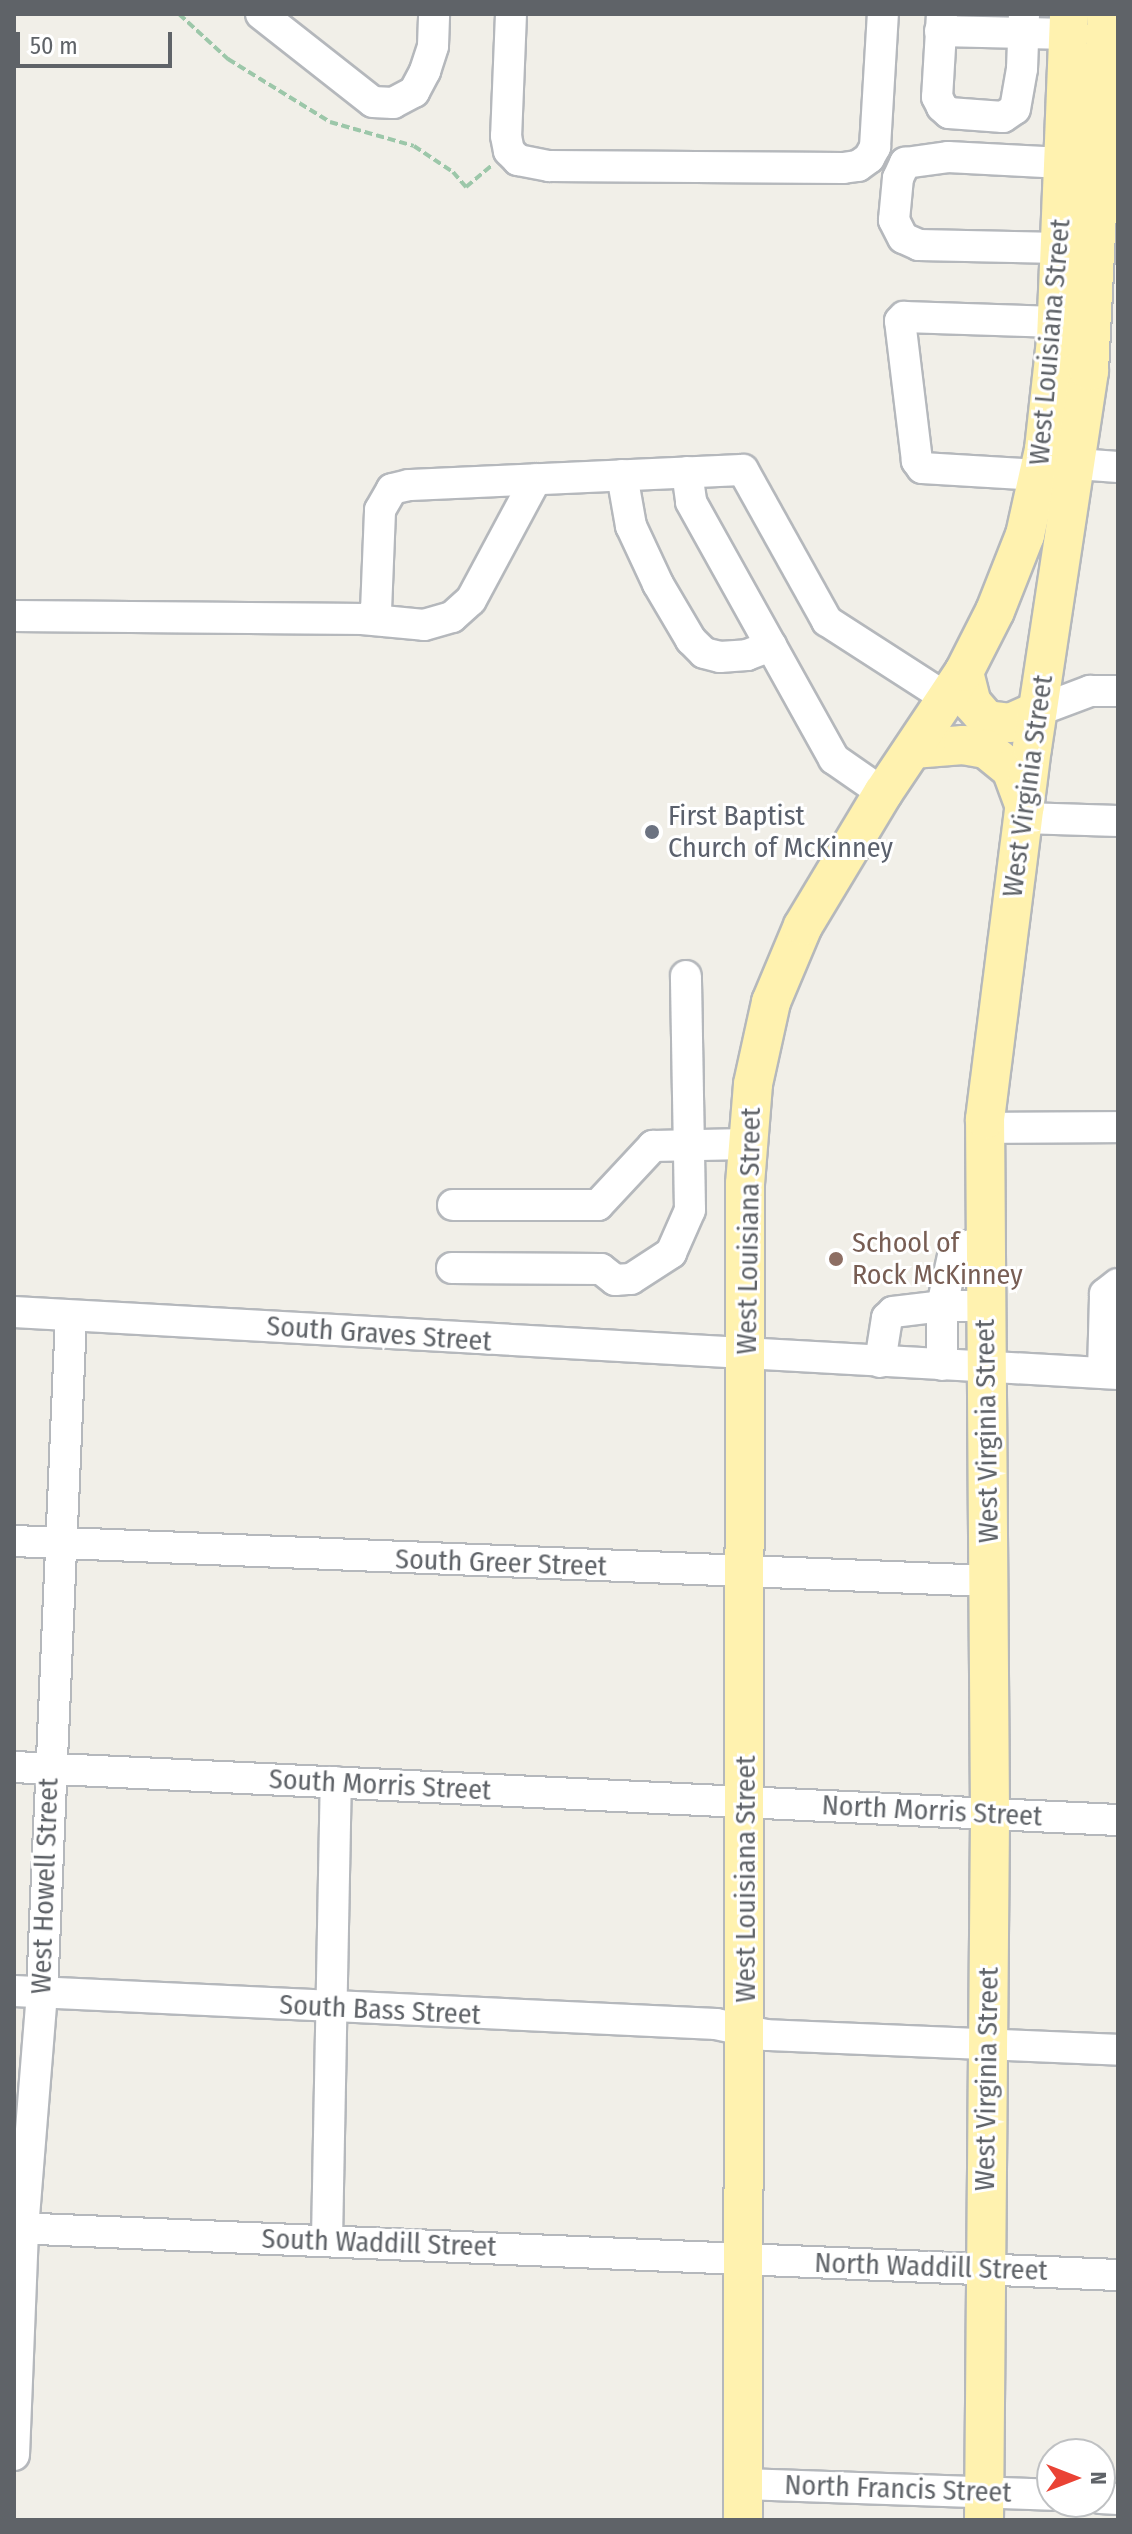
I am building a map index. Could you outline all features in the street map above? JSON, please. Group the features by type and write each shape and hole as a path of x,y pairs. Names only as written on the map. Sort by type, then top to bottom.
{"main road":[{"name":"West Virginia Street","path":"984,2506 990,1813 985,1128 990,1065 1037,711 1077,464 1083,297 1110,124 1107,14"},
{"name":"West Louisiana Street","path":"743,2502 747,1144 758,1059 780,976 814,905 883,793 956,685 1017,559 1083,297 1060,248 1069,24"},
{"path":"956,685 987,720 1010,723 1037,711"},
{"path":"913,749 963,745 986,749 1011,769 1024,812"}],"street":[{"path":"261,14 373,102 393,103 414,92 425,71 433,46 434,14"},
{"path":"511,14 506,136 509,151 518,160 549,166 858,166 869,158 875,147 883,14"},
{"path":"1024,24 1022,69 1015,109 1003,117 949,113 942,107 937,97 941,22 1069,24"},
{"path":"1060,248 919,245 903,238 894,220 898,178 905,163 948,157 1063,163"},
{"path":"1039,475 922,468 917,461 900,321 904,317 1083,297"},
{"path":"1077,464 1118,467"},
{"path":"362,619 376,611 380,510 392,489 409,485 743,470 827,621 956,685"},
{"path":"687,472 691,502 834,759 883,793"},
{"path":"622,475 625,504 638,543 691,640 704,653 720,657 747,655 771,646"},
{"path":"14,616 362,619 424,625 452,617 471,600 536,479"},
{"path":"1037,711 1090,691 1118,691"},
{"path":"1024,812 1118,821"},
{"path":"452,1268 591,1268 601,1269 615,1280 631,1279 671,1253 690,1210 686,976"},
{"path":"985,1128 1118,1127"},
{"path":"453,1205 598,1205 653,1146 747,1144"},
{"path":"942,1365 942,1306 953,1256 961,1248 985,1241"},
{"path":"1110,1374 1105,1294 1118,1284"},
{"path":"880,1362 887,1318 893,1312 942,1306 985,1306"},
{"name":"South Graves Street","path":"14,1312 1110,1374"},
{"name":"West Howell Street","path":"14,2455 18,2228 28,1991 50,1769 71,1316"},
{"name":"South Greer Street","path":"14,1541 989,1581"},
{"name":"South Morris Street","path":"14,1767 746,1802"},
{"path":"327,2240 336,1782"},
{"name":"North Morris Street","path":"746,1802 1118,1820"},
{"name":"South Bass Street","path":"28,1991 330,2008 716,2024 766,2035 1118,2050"},
{"name":"South Waddill Street","path":"18,2228 745,2259"},
{"name":"North Waddill Street","path":"745,2259 1118,2275"},
{"name":"North Francis Street","path":"743,2502 984,2506 1036,2498"}],"path":[{"path":"179,14 228,59 282,94 330,122 414,146 453,172 466,187 509,151"}],"place":[{"name":"First Baptist Church of McKinney","path":"652,832"},
{"name":"School of Rock McKinney","path":"836,1259"}]}
